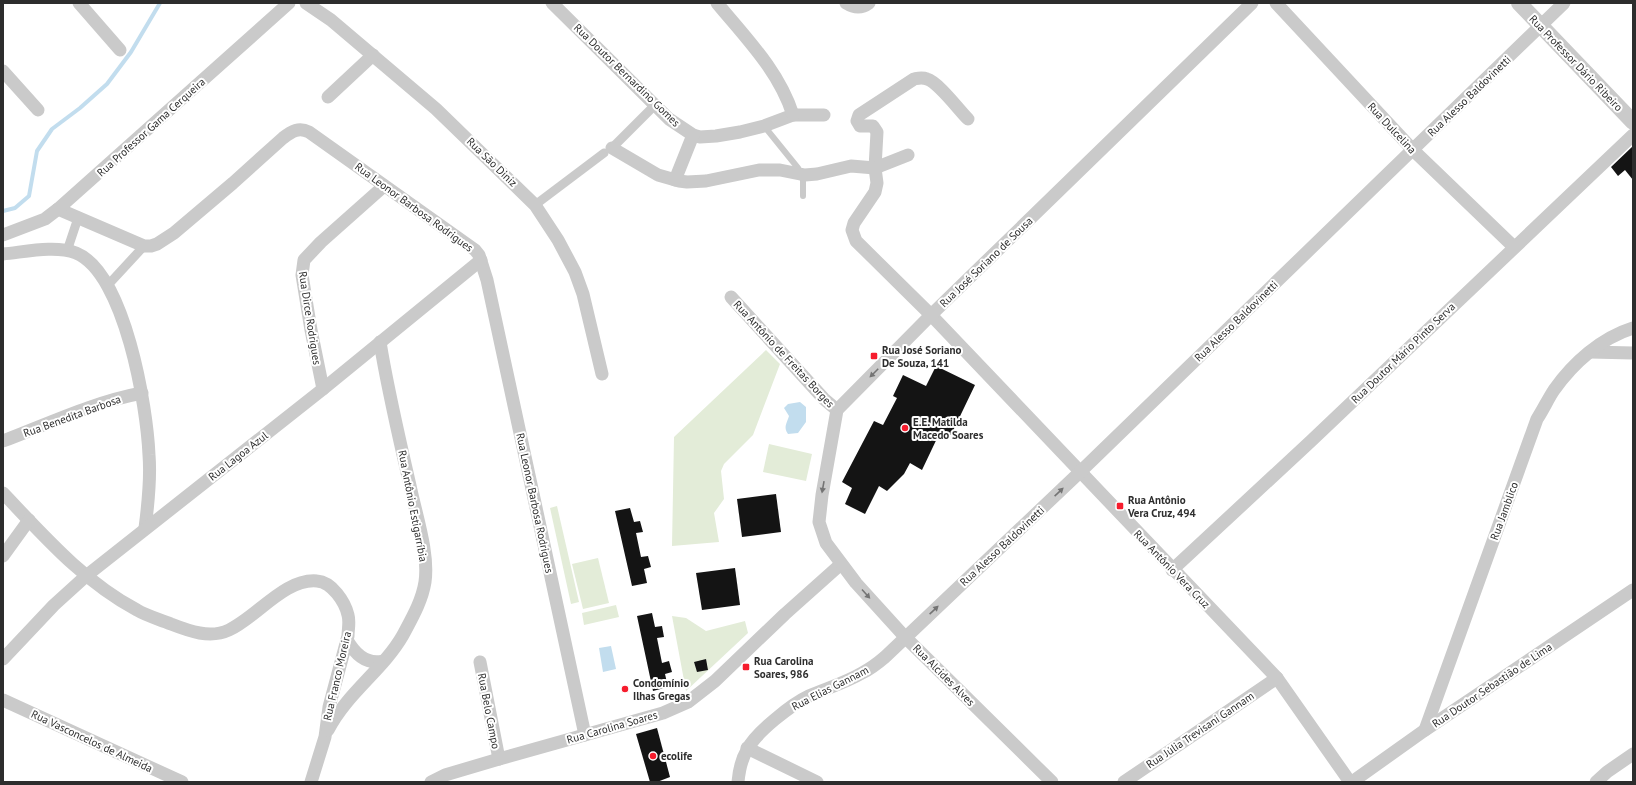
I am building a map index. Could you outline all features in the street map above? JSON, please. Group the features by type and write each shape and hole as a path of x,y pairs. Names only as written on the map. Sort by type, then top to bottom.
{"street":[{"path":"79,3 120,50"},
{"name":"Rua Professor Gama Cerqueira","path":"3,235 45,218 58,209 289,3"},
{"name":"Rua São Diniz","path":"306,3 330,20 436,109 510,179 535,205 558,240 578,279 602,374"},
{"name":"Rua Doutor Bernardino Gomes","path":"552,3 669,119 693,135"},
{"path":"717,3 771,70 788,99 793,115"},
{"path":"846,3 855,8 869,3"},
{"name":"Rua José Soriano de Sousa","path":"837,410 931,315 1252,3"},
{"name":"Rua Dulcelina","path":"1276,3 1413,150 1514,247"},
{"name":"Rua Professor Dário Ribeiro","path":"1519,3 1633,122"},
{"name":"Rua Alesso Baldovinetti","path":"905,637 1080,472 1564,3"},
{"path":"328,97 372,55"},
{"path":"3,71 38,110"},
{"path":"876,168 877,132 871,125 860,126 857,121 858,117 914,79 921,77 936,84 968,119"},
{"path":"535,205 608,150 655,105"},
{"path":"675,180 693,135 700,137 716,136 764,126 793,115 824,115"},
{"name":"Rua Leonor Barbosa Rodrigues","path":"144,246 157,244 174,233 234,183 283,138 297,130 309,132 475,250 481,260 488,288 586,735"},
{"name":"Rua Doutor Mário Pinto Serva","path":"1172,570 1311,441 1514,247 1633,136"},
{"path":"608,150 658,175 687,182 706,181 741,172 771,169 800,175 817,174 836,168 851,166 876,168 908,155"},
{"name":"Rua Antônio Vera Cruz","path":"876,168 877,183 875,192 854,223 852,230 856,242 931,315 1276,678 1351,782"},
{"name":"Rua Dirce Rodrigues","path":"323,389 312,337 302,276 304,260 321,242 384,186"},
{"path":"58,209 144,246 108,285"},
{"path":"67,251 78,218"},
{"path":"3,254 56,249 67,251 77,254 91,264 100,272 108,285 128,333 142,393 150,458 145,528"},
{"name":"Rua Lagoa Azul","path":"3,659 54,605 86,576 323,389 481,260"},
{"name":"Rua Antônio de Freitas Borges","path":"731,297 824,399 837,410"},
{"name":"Rua Jamblico","path":"1425,730 1537,419 1554,390 1574,366 1590,352 1620,332 1633,328"},
{"name":"Rua Antônio Estigarríbia","path":"325,737 344,705 383,661 402,636 419,605 425,581 426,570 421,533 392,404 380,342"},
{"path":"1590,352 1633,353"},
{"name":"Rua Benedita Barbosa","path":"3,441 102,403 125,396 142,393"},
{"path":"837,410 822,495 819,522 826,543 841,564"},
{"name":"Rua Franco Moreira","path":"3,493 86,576 105,590 138,611 197,633 208,634 229,630 298,583 304,581 320,581 331,588 344,606 349,624 347,640 329,707 325,737 311,782"},
{"path":"3,556 29,520"},
{"name":"Rua Carolina Soares","path":"431,782 445,775 663,713 688,702 715,681 785,614 841,564"},
{"name":"Rua Alcides Alves","path":"841,564 856,583 905,637 1052,782"},
{"name":"Rua Doutor Sebastião de Lima","path":"1351,782 1425,730 1633,590"},
{"name":"Rua Elias Gannam","path":"738,782 741,764 747,748 761,732 785,711 808,697 839,685 863,673 885,658 905,637"},
{"path":"347,640 352,648 362,658 370,662 383,661"},
{"name":"Rua Belo Campo","path":"480,662 499,759"},
{"name":"Rua Júlia Trevisani Gannam","path":"1124,782 1276,678"},
{"name":"Rua Vasconcelos de Almeida","path":"3,700 182,782"},
{"path":"747,748 817,782"},
{"path":"1596,782 1607,772 1633,754"}],"lane":[{"path":"764,126 795,163 803,180 802,196"}],"green space":[{"path":"766,350 780,364 753,435 724,464 721,471 724,499 714,513 719,542 672,546 674,437"},
{"path":"769,444 812,454 806,481 763,472"},
{"path":"557,506 579,602 571,604 550,508"},
{"path":"598,558 609,603 583,609 572,564"},
{"path":"616,605 619,617 584,625 582,613"},
{"path":"672,616 686,618 706,631 745,621 748,633 686,691"}],"water":[{"path":"800,402 806,407 806,422 798,433 788,434 786,423 789,416 784,408 788,404"},
{"path":"611,646 616,669 603,672 599,648"}],"building":[{"path":"1633,146 1633,180 1625,170 1618,176 1611,167"},
{"path":"936,366 975,385 951,435 941,430 922,470 910,463 904,474 887,491 879,486 865,514 845,504 852,488 842,482 874,421 883,425 897,398 893,396 903,375 926,386"},
{"path":"776,494 781,532 742,537 737,499"},
{"path":"630,508 634,522 640,521 643,532 636,533 641,557 648,556 651,567 644,569 647,583 632,586 615,511"},
{"path":"735,568 740,605 702,610 696,573"},
{"path":"652,613 655,627 662,626 664,637 657,638 662,663 669,661 672,672 665,674 668,687 653,691 637,616"},
{"path":"706,659 708,670 697,672 694,662"},
{"name":"ecolife","path":"657,728 670,777 657,782 650,782 636,734"}],"waterway":[{"path":"3,211 15,208 29,196 37,151 52,129 80,108 107,84 131,52 160,3"}],"place":[{"name":"Rua José Soriano De Souza, 141","path":"874,356"},
{"name":"E.E. Matilda Macedo Soares","path":"905,428"},
{"name":"Rua Antônio Vera Cruz, 494","path":"1120,506"},
{"name":"Rua Carolina Soares, 986","path":"746,667"},
{"name":"Condomínio Ilhas Gregas","path":"625,689"},
{"name":"ecolife","path":"653,756"}]}
